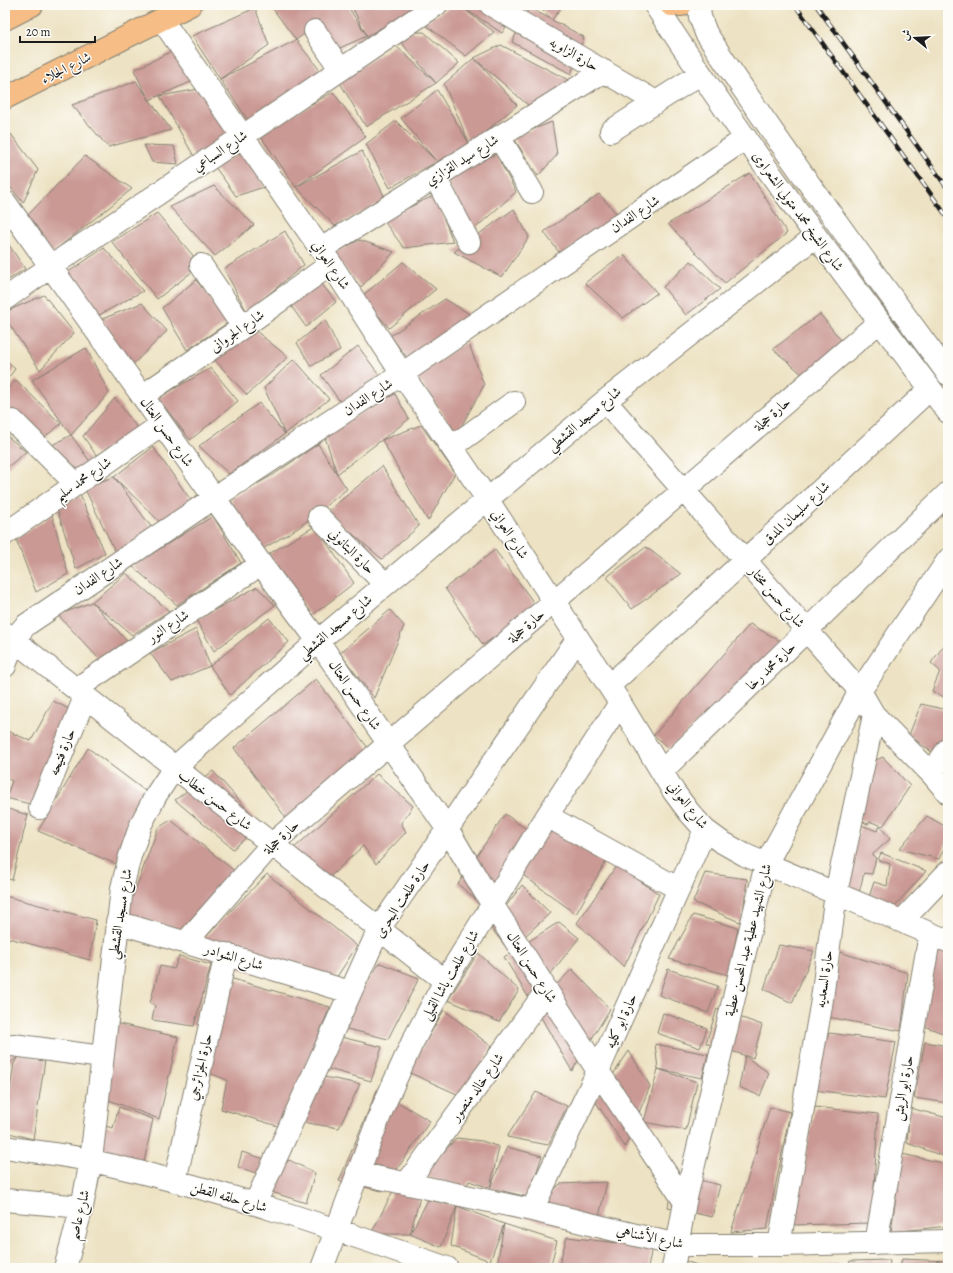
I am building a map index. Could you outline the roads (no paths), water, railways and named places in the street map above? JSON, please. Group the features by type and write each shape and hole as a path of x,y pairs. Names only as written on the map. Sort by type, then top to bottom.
{"main road":[{"path":"5,19 32,5"},
{"name":"شارع الجلاء","path":"5,98 190,5"},
{"path":"671,5 681,5"}],"street":[{"name":"شارع السباعي","path":"5,299 340,69 436,5"},
{"name":"حارة الزاويه","path":"491,5 656,102"},
{"name":"شارع الشيخ محمد متولي الشعراوى","path":"655,5 700,74 816,236 879,322 948,412"},
{"name":"شارع الشيخ محمد متولي الشعراوى","path":"699,5 700,17 706,33 766,124 948,374"},
{"name":"شارع العواني","path":"162,20 326,256 402,374 487,499 578,638 615,695 674,792 689,812 705,830 720,841 745,855 939,937"},
{"path":"315,31 340,69"},
{"name":"شارع سيد القزازي","path":"326,256 435,177 604,71"},
{"path":"611,131 700,74"},
{"path":"499,137 532,192"},
{"name":"شارع الفدان","path":"5,666 9,636 402,374 746,138"},
{"path":"435,177 469,242"},
{"name":"شارع حسن العتال","path":"5,202 261,564 318,641 448,830 492,904 598,1071 685,1202"},
{"name":"شارع مسجد القشطي","path":"91,1160 122,888 130,856 139,831 156,795 174,768 318,641 605,401 816,236"},
{"name":"شارع الجروانى","path":"142,396 243,327 326,256"},
{"path":"201,265 243,327"},
{"name":"حارة حجلة","path":"186,942 272,844 879,322"},
{"name":"شارع سليمان المدق","path":"615,695 745,560 930,389"},
{"name":"شارع حسن مختار","path":"605,401 860,691 874,715 931,773 948,793"},
{"path":"452,447 514,402"},
{"path":"13,421 76,484"},
{"name":"شارع محمد سليم","path":"5,534 162,424"},
{"name":"حارة محمد رخا","path":"662,772 948,493"},
{"name":"حارة البتانوني","path":"319,518 385,584"},
{"name":"شارع الشهيد عطية عبد المحسن عطية","path":"674,1268 685,1202 766,864 860,691 948,560"},
{"name":"شارع النور","path":"80,693 261,564"},
{"name":"شارع حسن خطاب","path":"9,636 445,981"},
{"name":"حارة طلعت البحرى","path":"255,1204 350,992 380,929 578,638"},
{"name":"حارة فتيحه","path":"40,808 80,693"},
{"name":"شارع طلعت باشا القبلى","path":"322,1268 383,1108 412,1043 445,981 547,816 615,695"},
{"name":"حارة السعديه","path":"779,1245 821,1006 836,893 874,715"},
{"path":"931,773 948,749"},
{"path":"547,816 679,889"},
{"name":"حارة ابو كليه","path":"532,1210 598,1071 705,830"},
{"path":"902,921 948,872"},
{"name":"شارع الشوادر","path":"117,922 350,992"},
{"name":"حارة ابو الريش","path":"876,1243 939,937"},
{"name":"حارة الجزائرجي","path":"175,1181 226,954"},
{"name":"شارع خالد منصور","path":"407,1183 547,990"},
{"path":"13,1045 102,1057"},
{"name":"شارع حلقه القطن","path":"5,1147 91,1160 175,1181 336,1229 447,1268"},
{"name":"شارع عاصم","path":"64,1268 82,1207 91,1160"},
{"name":"شارع الأشناهي","path":"357,1173 532,1210 677,1245 779,1245 948,1241"},
{"path":"5,1200 82,1207"}],"railway":[{"path":"795,5 948,218"},
{"path":"816,5 948,189"}]}
